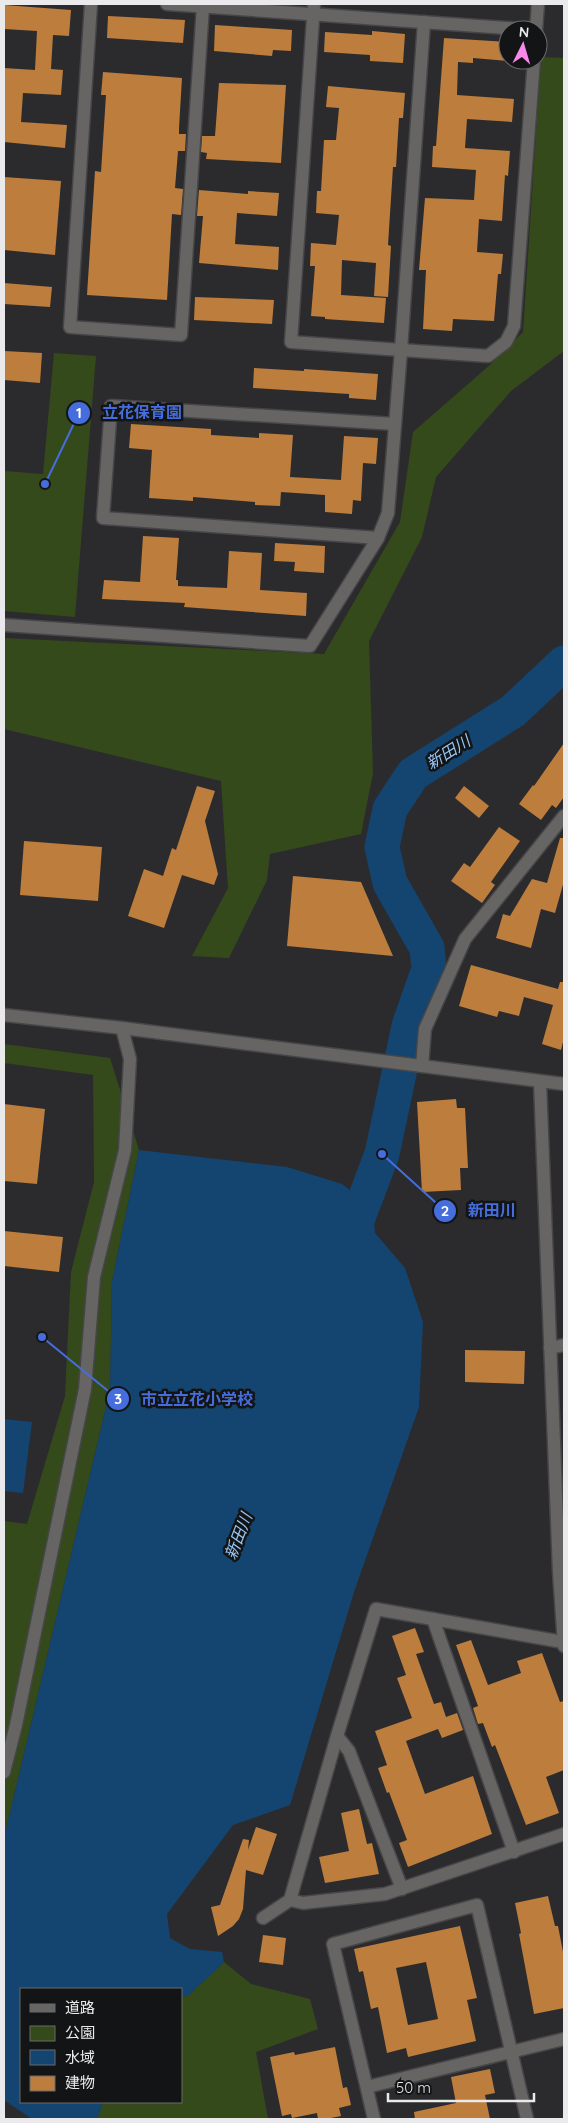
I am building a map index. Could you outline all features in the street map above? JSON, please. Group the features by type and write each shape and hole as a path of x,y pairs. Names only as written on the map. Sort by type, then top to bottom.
{"street":[{"path":"91,4 70,327 181,335 203,6"},
{"path":"168,4 314,9 424,22 498,27"},
{"path":"537,20 538,4"},
{"path":"314,9 291,342 488,356 506,342 514,326 533,70"},
{"path":"4,625 310,646 378,538 388,513 424,22"},
{"path":"378,538 103,518 111,406 395,424"},
{"path":"422,1066 425,1029 465,939 564,816"},
{"path":"4,1015 122,1028 564,1084"},
{"path":"4,1772 16,1725 85,1389 94,1277 125,1150 130,1059 122,1028"},
{"path":"263,1918 290,1900 376,1609 433,1618 564,1644 540,1082"},
{"path":"550,1348 564,1345"},
{"path":"433,1618 514,1852"},
{"path":"337,1736 349,1751 402,1889"},
{"path":"290,1900 304,1903 385,1894 564,1834"},
{"path":"374,2119 334,1944 477,1905 527,2119"},
{"path":"367,2087 564,2039"}],"green space":[{"path":"548,57 564,58 564,351 511,391 436,477 422,537 369,641 373,773 361,834 270,854 267,880 229,958 192,956 228,888 221,781 4,729 4,638 324,654 400,522 413,432 491,364 523,332 540,70 548,70"},
{"path":"54,353 96,356 75,617 4,611 4,471 43,474"},
{"path":"4,1044 110,1058 139,1150 112,1281 110,1390 4,1838 4,1521 27,1524 65,1396 71,1272 94,1182 93,1075 4,1063"},
{"path":"224,1962 251,1984 310,1999 318,2029 256,2052 268,2119 97,2119 103,2103 182,2103 182,1997 189,1994"}],"water":[{"path":"139,1150 287,1167 342,1184 373,1208 375,1233 405,1268 423,1322 419,1407 354,1592 290,1805 233,1825 167,1914 170,1938 190,1949 222,1952 224,1962 189,1995 182,1997 182,1988 20,1988 20,2103 103,2103 97,2119 32,2119 4,2100 4,1838 110,1390 112,1281"},
{"path":"4,1419 32,1422 23,1493 4,1491"}],"building":[{"path":"4,5 71,10 69,36 53,35 51,69 63,70 61,95 23,93 21,122 67,125 65,148 4,142 4,68 35,70 37,31 4,29"},
{"path":"108,16 185,20 183,43 107,38"},
{"path":"215,25 292,30 291,51 273,50 272,56 214,51"},
{"path":"372,31 405,34 403,63 370,61 370,55 324,52 325,32 372,35"},
{"path":"444,38 498,41 498,60 473,58 473,63 458,62 457,95 514,99 512,122 467,119 465,148 510,151 508,176 505,175 502,221 479,219 477,252 503,254 501,274 498,274 494,321 453,319 452,331 423,329 426,270 419,270 425,198 474,200 476,170 432,167 433,146 436,146"},
{"path":"103,72 182,78 179,134 186,134 185,151 178,151 175,188 183,189 181,215 172,214 167,300 87,295 95,171 101,172 106,95 101,95"},
{"path":"219,83 286,85 281,163 206,159 207,153 201,152 202,136 215,136"},
{"path":"328,86 405,93 403,118 399,118 396,167 393,167 388,245 391,246 388,297 374,296 376,263 342,260 341,295 386,298 384,323 325,319 325,317 311,316 315,266 310,266 311,243 336,245 339,215 316,213 317,191 321,191 324,140 336,140 339,108 326,107"},
{"path":"4,177 61,181 55,255 4,250"},
{"path":"199,190 248,194 248,191 279,193 277,216 237,213 235,244 279,247 278,270 199,263 203,216 197,216"},
{"path":"4,283 52,287 50,307 4,304"},
{"path":"195,297 274,300 272,324 194,320"},
{"path":"4,351 42,353 40,383 4,380"},
{"path":"254,368 378,374 376,400 349,398 349,394 253,388"},
{"path":"131,424 211,429 211,435 259,438 259,433 293,435 290,477 341,480 344,436 378,438 376,464 363,463 361,501 353,500 352,514 325,512 325,495 281,492 280,506 255,505 255,502 193,497 193,501 149,498 152,450 129,448"},
{"path":"143,536 179,538 176,580 178,580 178,586 227,588 229,551 262,553 260,590 307,593 306,616 184,607 185,603 102,599 104,580 140,582"},
{"path":"275,543 325,546 324,573 294,571 295,562 274,561"},
{"path":"564,743 564,797 556,808 552,805 541,820 519,804"},
{"path":"197,786 215,791 205,821 218,874 214,885 182,875 164,928 128,916 144,869 163,876 172,848 176,850"},
{"path":"464,786 489,806 479,818 455,798"},
{"path":"499,827 520,841 491,882 495,885 482,903 451,881 464,863 470,867"},
{"path":"560,838 564,838 564,881 555,913 541,909 531,948 496,938 503,914 510,916 532,879 547,883"},
{"path":"24,841 102,847 98,901 20,895"},
{"path":"293,876 361,882 393,956 287,946"},
{"path":"471,965 558,989 560,982 564,982 564,1038 561,1050 542,1044 553,1005 524,997 519,1016 499,1011 497,1017 459,1006"},
{"path":"456,1099 457,1108 465,1108 468,1168 460,1168 461,1190 422,1192 417,1102"},
{"path":"4,1104 45,1109 37,1184 4,1181"},
{"path":"4,1231 63,1237 59,1272 4,1266"},
{"path":"465,1350 525,1351 524,1384 465,1382"},
{"path":"415,1628 424,1652 416,1654 434,1704 441,1702 446,1717 457,1713 463,1730 442,1738 438,1729 406,1741 425,1794 473,1776 492,1834 408,1867 399,1843 407,1840 378,1768 387,1765 375,1731 412,1718 397,1678 406,1675 392,1636"},
{"path":"471,1640 488,1685 521,1673 517,1661 542,1653 560,1702 564,1701 564,1770 546,1777 559,1813 526,1825 495,1745 492,1747 483,1723 478,1724 473,1708 478,1706 456,1645"},
{"path":"359,1809 367,1844 372,1843 379,1874 325,1883 319,1857 349,1851 341,1813"},
{"path":"256,1827 277,1834 263,1875 246,1870 243,1909 239,1919 233,1926 218,1936 211,1907 220,1905 243,1839 249,1840 248,1850"},
{"path":"548,1896 555,1926 558,1926 564,1957 564,2008 534,2014 515,1903"},
{"path":"460,1926 477,1998 467,2000 476,2041 408,2057 406,2048 387,2053 378,2007 371,2009 363,1971 359,1972 354,1949","holes":["426,1962 438,2019 408,2025 396,1968"]},
{"path":"263,1935 286,1938 283,1965 259,1962"},
{"path":"335,2047 343,2088 347,2087 351,2105 339,2108 341,2116 326,2119 318,2119 317,2113 292,2118 291,2114 282,2116 270,2057 294,2052 295,2055"},
{"path":"490,2069 495,2093 485,2095 490,2119 415,2119 414,2112 456,2103 451,2077"}],"waterway":[{"name":"新田川","path":"348,1244 382,1154 409,1026 429,969 427,948 390,883 382,847 390,809 413,774 513,711 564,663"}],"place":[{"name":"立花保育園","path":"45,484"},
{"name":"新田川","path":"382,1154"},
{"name":"市立立花小学校","path":"42,1337"}]}
